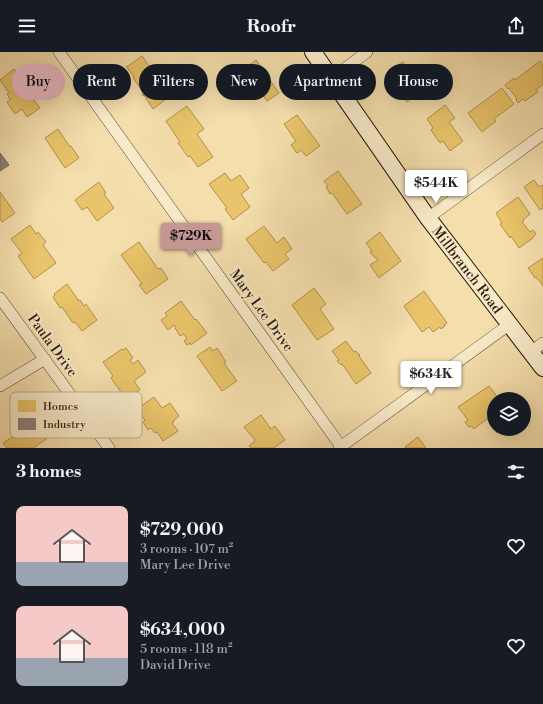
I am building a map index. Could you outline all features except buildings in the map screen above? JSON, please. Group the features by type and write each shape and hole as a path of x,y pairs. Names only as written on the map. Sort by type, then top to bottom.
{"main road":[{"name":"Millbranch Road","path":"313,52 322,64"},
{"name":"Millbranch Road","path":"347,100 428,218 510,324 537,348 543,368"}],"street":[{"name":"Mary Lee Drive","path":"59,52 341,447"},
{"path":"351,64 367,52"},
{"path":"428,218 543,134"},
{"name":"Paula Drive","path":"0,298 69,392"},
{"path":"341,447 510,324"},
{"path":"0,386 45,359"},
{"name":"Paula Drive","path":"102,438 109,448"}]}
